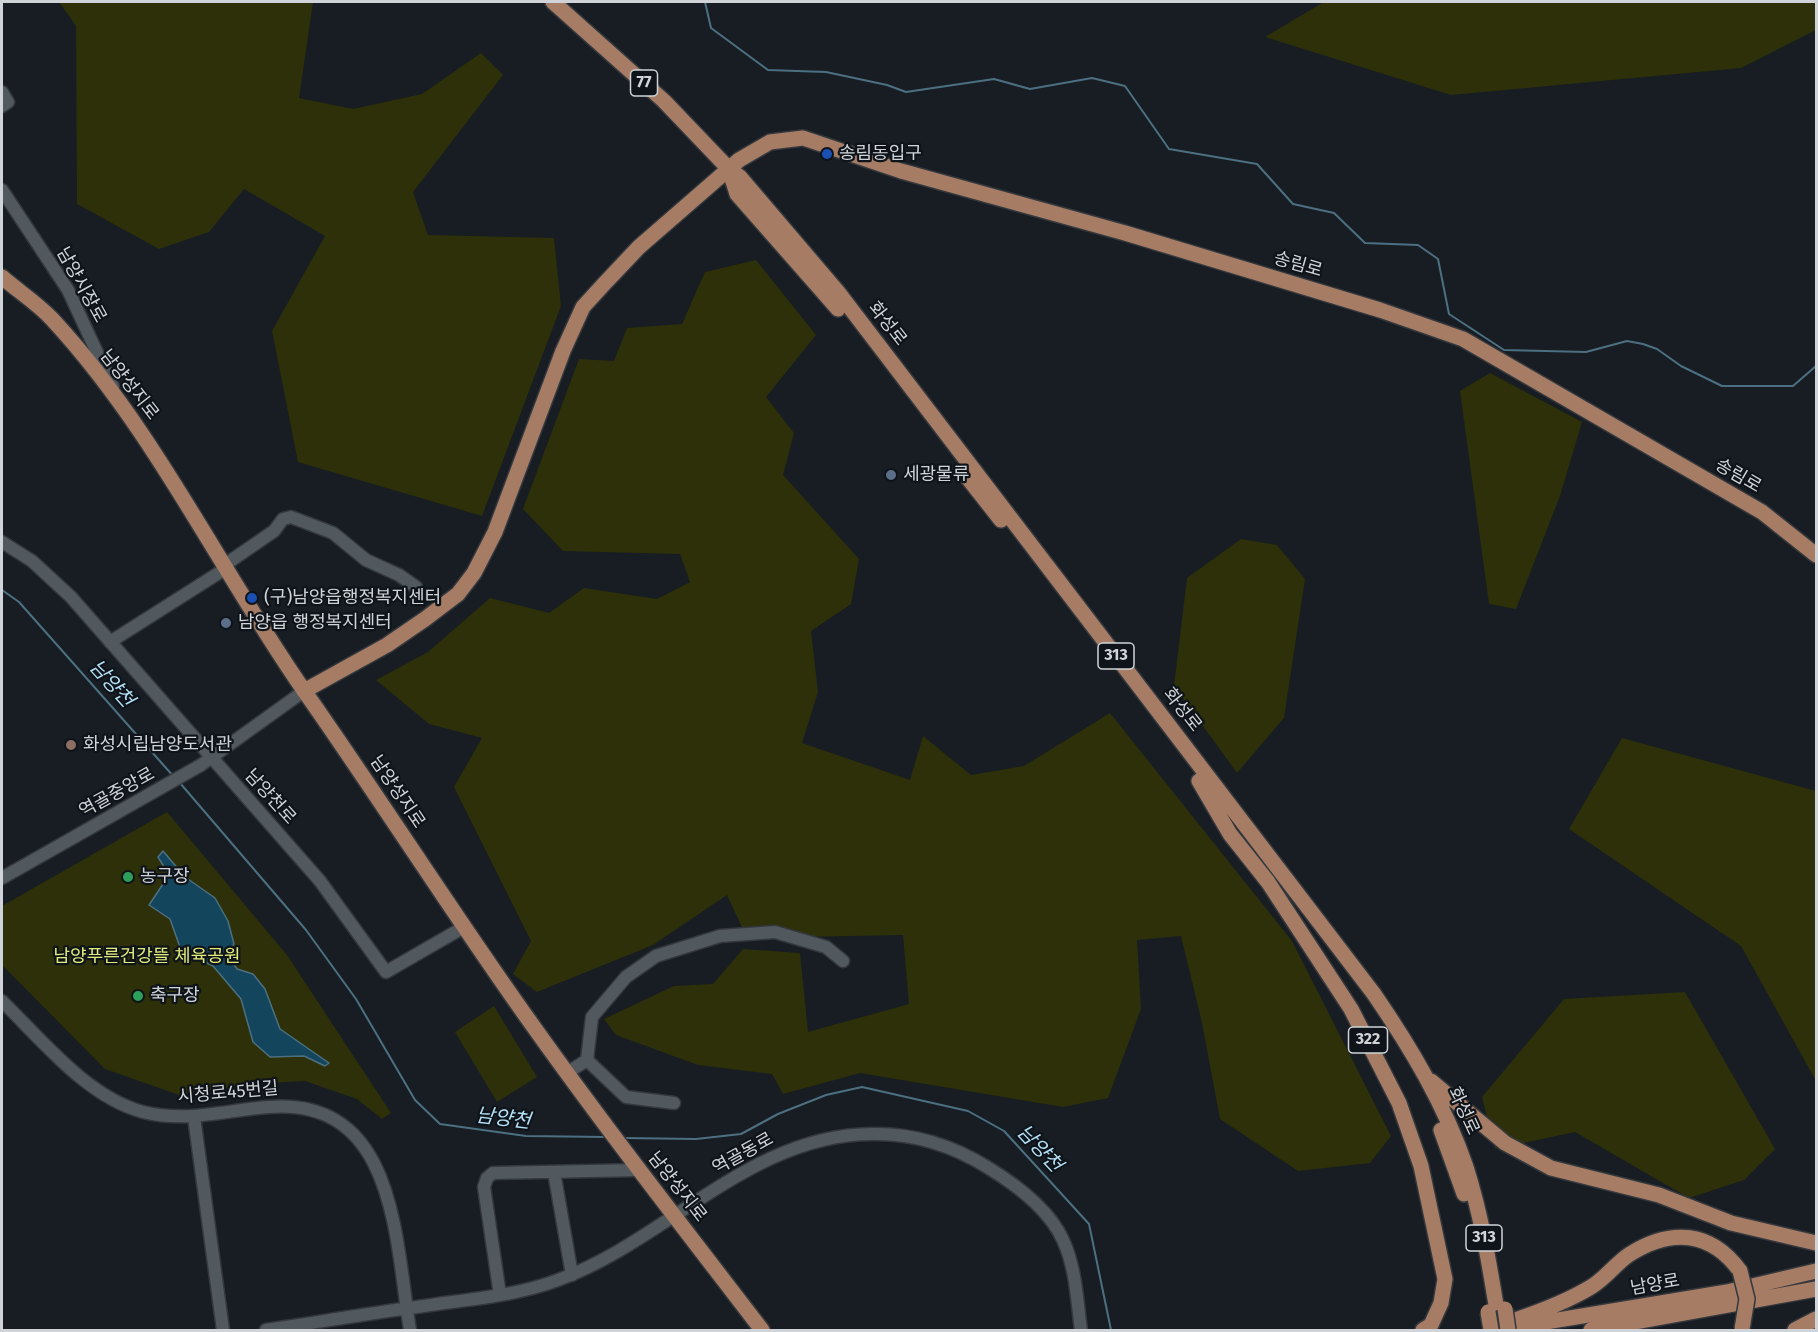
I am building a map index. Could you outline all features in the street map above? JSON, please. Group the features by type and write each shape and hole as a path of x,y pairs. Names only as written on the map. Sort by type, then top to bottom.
{"main road":[{"name":"화성로","path":"553,2 664,101 729,169 740,177 838,292 1374,994 1424,1075 1448,1122 1466,1167 1488,1257 1499,1330"},
{"name":"송림로","path":"304,691 387,645 458,594 474,573 495,532 545,394 584,307 639,247 739,159 770,142 803,138 901,171 1125,233 1390,314 1463,339 1762,512 1816,555"},
{"name":"화성로","path":"729,169 737,194 842,313 1388,1030 1436,1116 1466,1199 1497,1310 1491,1330"},
{"name":"남양성지로","path":"2,277 50,317 120,402 152,447 224,567 304,691 337,736 464,927 589,1103 762,1330"},
{"name":"322","path":"1199,781 1230,834 1268,882 1351,1009 1399,1103 1421,1166 1445,1279 1441,1303 1431,1325 1423,1330"},
{"path":"1424,1075 1505,1143 1551,1168 1659,1195 1731,1223 1816,1243"},
{"path":"1484,1330 1558,1306 1594,1285 1629,1254 1656,1240 1678,1236 1707,1242 1732,1261 1740,1271 1746,1299 1742,1330"},
{"name":"남양로","path":"1499,1330 1727,1292 1816,1270"},
{"name":"남양로","path":"1591,1330 1816,1289"},
{"path":"1497,1310 1508,1330"},
{"path":"1795,1330 1816,1319"}],"street":[{"path":"2,92 8,102 2,106"},
{"name":"남양시장로","path":"2,190 68,290 120,402"},
{"path":"110,642 224,567 274,531 283,519 291,517 333,533 366,560 399,575 416,587"},
{"name":"남양천로","path":"2,542 39,568 71,597 206,761 320,881 386,972 464,927"},
{"name":"역골중앙로","path":"2,878 156,792 206,761 304,691"},
{"path":"587,1060 592,1017 626,977 656,956 720,936 775,932 826,947 843,961"},
{"name":"시청로45번길","path":"2,1001 91,1086 116,1102 168,1116 194,1117 296,1106 331,1117 360,1138 378,1167 389,1202 410,1330"},
{"path":"567,1073 587,1060"},
{"path":"587,1060 626,1097 674,1103"},
{"path":"194,1117 223,1330"},
{"name":"역골동로","path":"266,1330 500,1295 539,1286 572,1275 608,1258 770,1157 805,1143 855,1134 890,1134 925,1140 951,1148 993,1171 1025,1195 1052,1222 1063,1239 1070,1258 1081,1330"},
{"path":"500,1295 484,1187 487,1178 494,1173 639,1170"},
{"path":"554,1172 572,1275"}],"green space":[{"path":"59,2 313,2 299,98 353,109 422,94 481,53 503,75 413,192 428,235 554,238 561,306 482,516 298,462 272,331 325,236 244,189 209,232 159,249 77,204 76,26"},
{"path":"1324,2 1816,2 1816,30 1741,68 1451,95 1265,37"},
{"path":"756,260 816,335 766,397 794,433 783,475 859,559 851,604 811,631 818,692 802,743 910,780 923,736 971,775 1024,766 1110,713 1292,941 1391,1136 1370,1163 1298,1171 1220,1119 1202,1023 1181,936 1137,940 1141,1009 1108,1098 1063,1107 860,1073 783,1094 772,1074 698,1065 616,1035 604,1019 674,986 713,984 743,949 800,953 808,1032 909,1004 903,935 747,938 727,895 653,945 537,992 513,974 531,941 454,787 482,738 429,724 376,680 428,652 490,598 549,613 584,588 657,599 690,582 680,554 563,551 523,509 579,359 614,361 627,328 682,324 705,272"},
{"path":"1490,373 1582,422 1560,496 1516,609 1489,604 1460,391"},
{"path":"1241,539 1277,545 1305,579 1284,718 1237,773 1174,686 1187,578"},
{"path":"1622,738 1816,791 1816,1081 1741,946 1569,829"},
{"name":"남양푸른건강뜰 체육공원","path":"167,812 287,955 391,1113 382,1119 357,1099 305,1081 251,1084 179,1095 105,1069 2,965 2,906"},
{"path":"1685,992 1775,1149 1744,1180 1689,1198 1575,1132 1495,1149 1482,1097 1564,999"},
{"path":"494,1006 537,1077 497,1102 455,1032"}],"water":[{"path":"163,851 185,877 215,898 228,921 234,944 228,955 237,969 253,974 265,989 280,1029 329,1063 325,1066 304,1056 270,1057 253,1042 241,999 213,966 181,950 170,919 149,905 169,875 158,857"}],"waterway":[{"path":"705,2 711,28 768,70 826,72 887,85 906,92 994,79 1030,89 1092,78 1125,86 1169,149 1257,164 1293,204 1334,213 1365,243 1418,245 1438,259 1449,314 1504,350 1586,352 1627,341 1657,349 1681,366 1722,386 1793,386 1816,366"},
{"name":"남양천","path":"2,590 19,602 174,777"},
{"name":"남양천","path":"180,783 306,930 356,999 415,1100 440,1124 526,1136 606,1137"},
{"name":"남양천","path":"623,1138 696,1139 741,1134 778,1114 826,1095 862,1087 968,1111 1004,1131 1089,1224 1111,1330"}],"place":[{"name":"송림동입구","path":"827,154"},
{"name":"세광물류","path":"891,475"},
{"name":"(구)남양읍행정복지센터","path":"252,598"},
{"name":"남양읍 행정복지센터","path":"226,623"},
{"name":"화성시립남양도서관","path":"71,745"},
{"name":"농구장","path":"128,877"},
{"name":"축구장","path":"138,996"}]}
